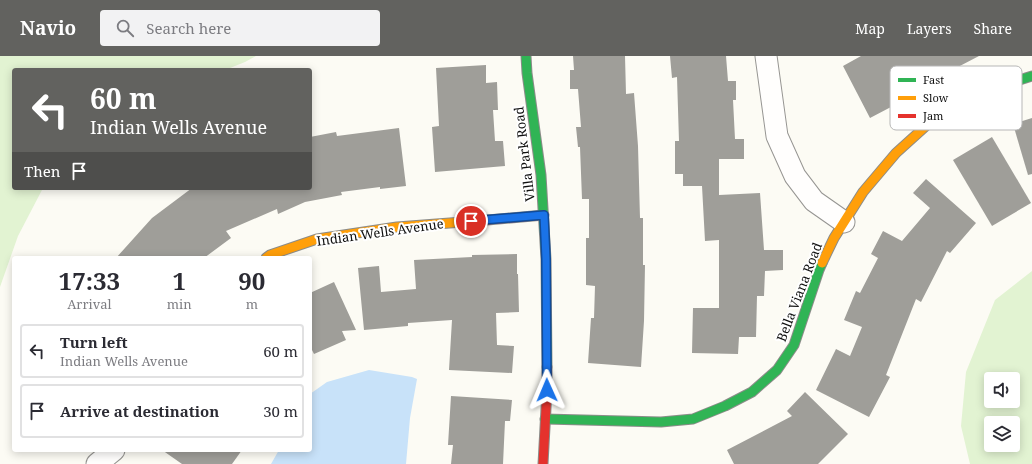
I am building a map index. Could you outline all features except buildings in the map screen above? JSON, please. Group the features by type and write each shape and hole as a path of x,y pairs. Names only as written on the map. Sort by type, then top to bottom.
{"street":[{"name":"Villa Park Road","path":"526,56 541,175 546,259 547,390 542,464"},
{"path":"766,56 777,136 794,176 814,201 844,222"},
{"name":"Bella Viana Road","path":"1022,79 1032,76"},
{"name":"Bella Viana Road","path":"545,419 661,422 693,419 725,406 752,392 777,370 794,344 819,270 834,238 863,192 896,153 921,130"},
{"name":"Indian Wells Avenue","path":"269,256 317,239 398,227 544,215"},
{"path":"97,464 112,452"}],"green space":[{"path":"0,56 256,56 230,68 12,68 12,190 42,190 18,236 0,287"},
{"path":"1032,271 1032,464 970,464 961,426 966,372 995,300"}],"water":[{"path":"369,370 417,379 410,418 406,464 271,464 278,452 312,452 312,393 327,382"}],"traffic: fast":[{"path":"526,56 541,175 546,259 547,367"},
{"path":"1022,80 1032,76"},
{"path":"545,419 661,422 693,419 725,406 752,392 777,370 794,345 822,263"}],"traffic: slow":[{"path":"822,263 834,238 863,192 896,153 921,130"},
{"path":"269,256 317,239 397,227 476,221"}],"traffic: jam":[{"path":"476,221 544,215"},
{"path":"543,464 547,367"}],"route":[{"path":"471,221 544,215 546,259 547,390"}]}
